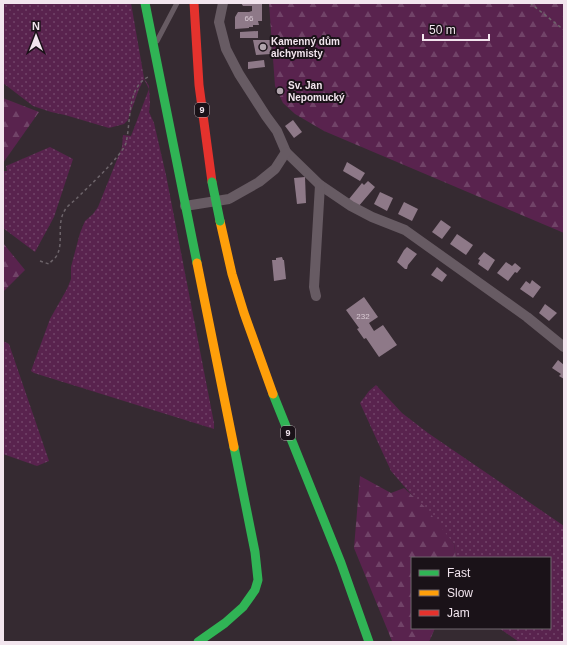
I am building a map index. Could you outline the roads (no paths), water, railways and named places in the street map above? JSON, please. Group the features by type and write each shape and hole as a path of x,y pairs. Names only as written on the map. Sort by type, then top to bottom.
{"main road":[{"path":"144,3 255,552 258,580 254,593 236,614 198,642"},
{"name":"9","path":"194,3 199,85 212,182 220,221 247,325 341,565 369,642"},
{"name":"9","path":"196,37 199,3"}],"street":[{"path":"223,3 219,22 226,49 239,74 277,131 286,152 320,185 351,206 405,230 527,317 564,347"},
{"path":"185,206 229,199 259,182 274,169 286,152"},
{"path":"316,296 314,287 320,185"}],"lane":[{"path":"153,47 177,3"}],"place":[{"name":"Kamenný dům alchymisty","path":"263,47"},
{"name":"Sv. Jan Nepomucký","path":"280,91"}]}
